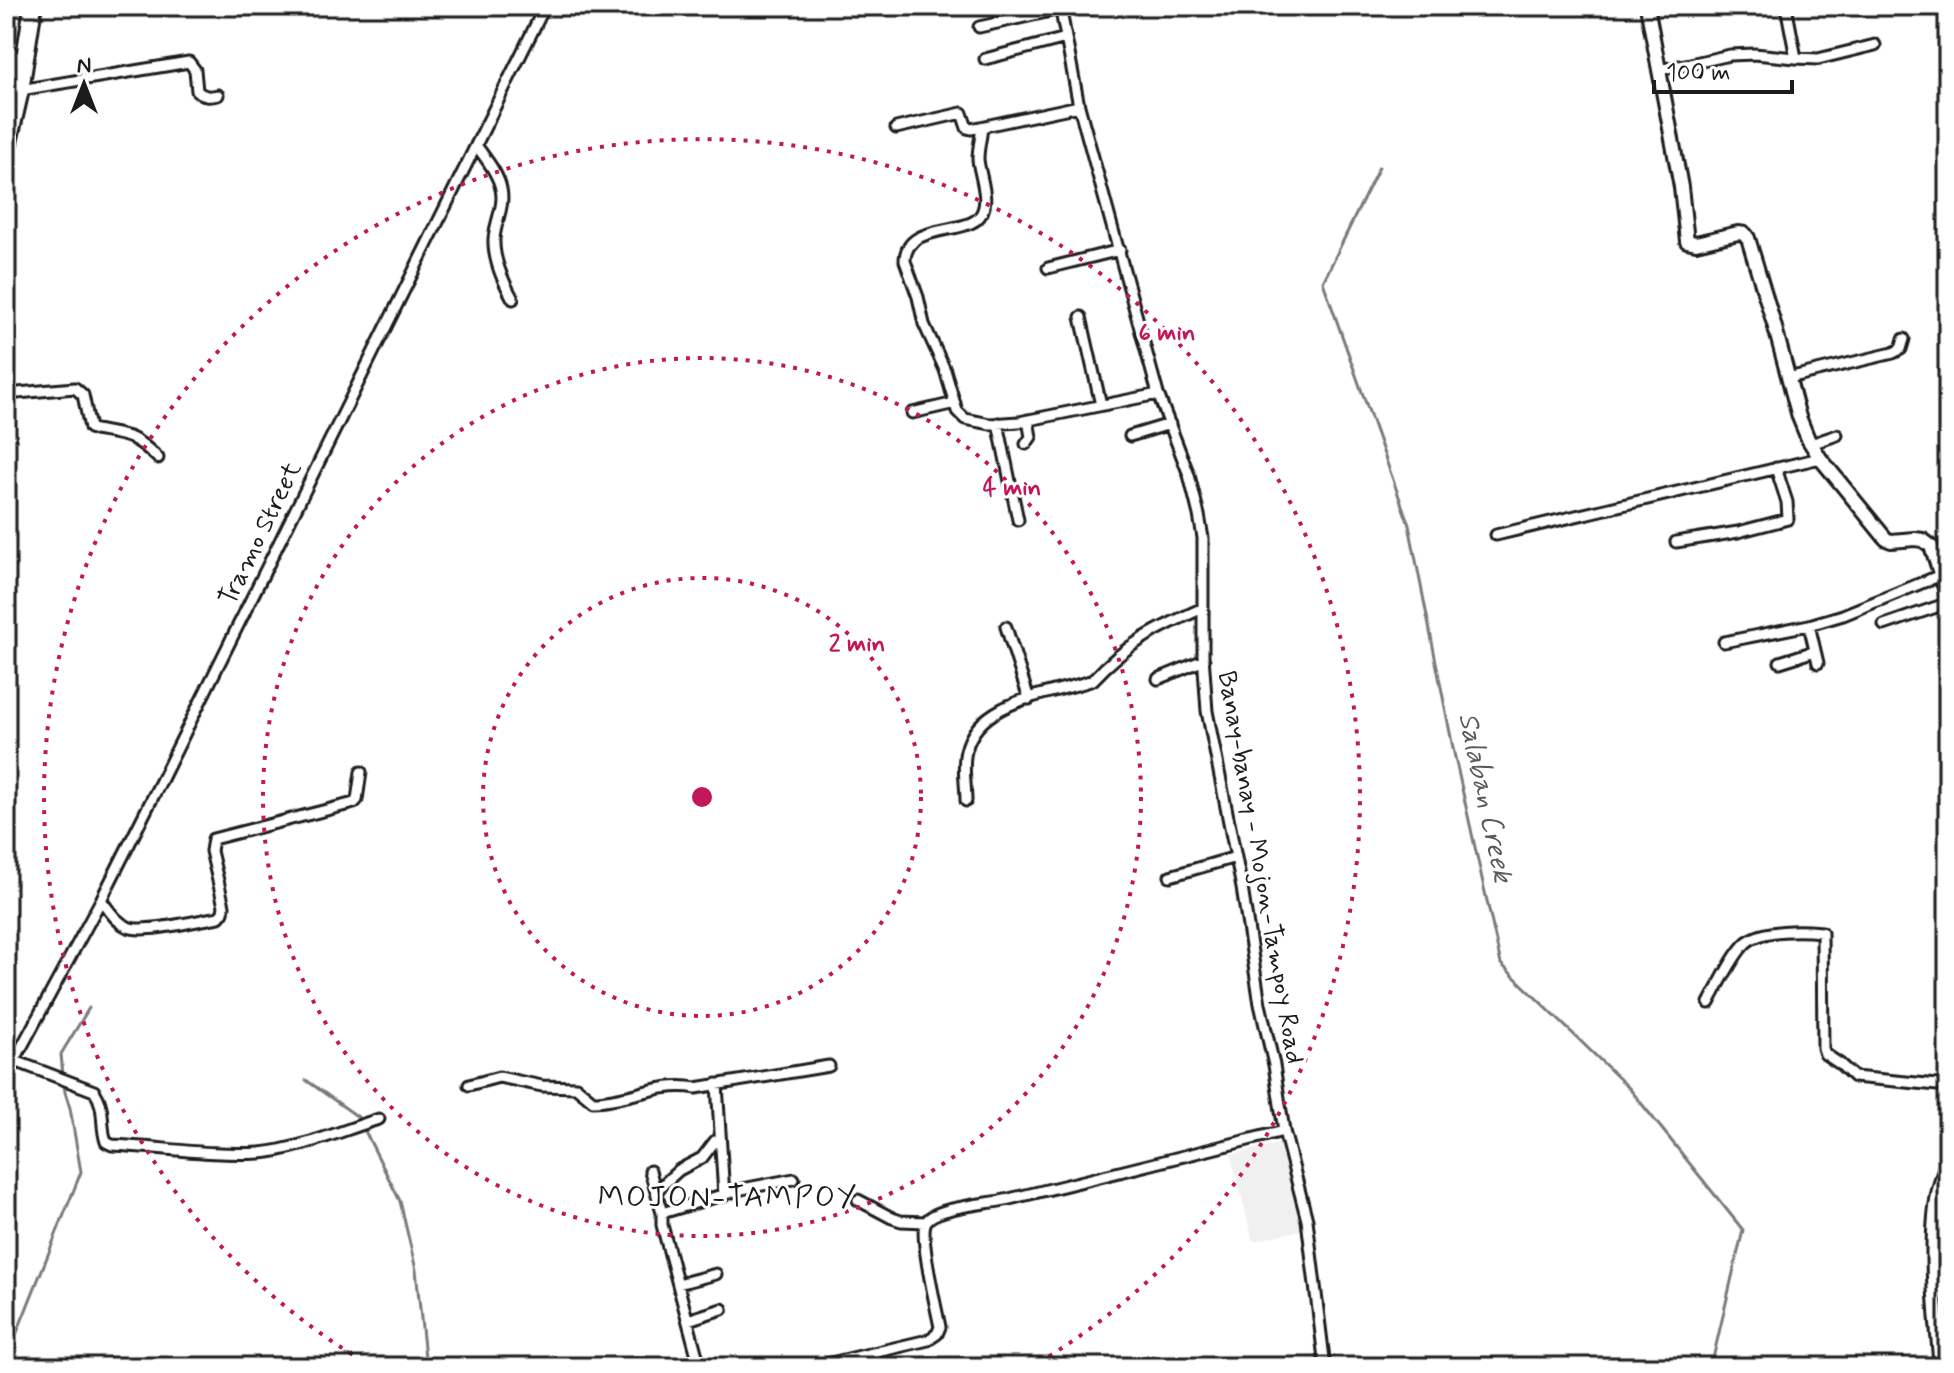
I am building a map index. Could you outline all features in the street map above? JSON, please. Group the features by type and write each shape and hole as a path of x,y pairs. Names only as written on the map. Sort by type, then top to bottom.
{"highway":[{"path":"6,151 20,90 33,6"}],"street":[{"name":"Tramo Street","path":"6,1076 162,779 545,6"},
{"path":"1647,6 1681,187 1687,241 1696,243 1745,234 1799,417 1811,444 1886,539 1923,540 1931,546 1948,600 1884,625"},
{"path":"1786,6 1796,58"},
{"path":"979,27 1060,8"},
{"name":"Banay-banay - Mojon-Tampoy Road","path":"1060,8 1079,106 1158,394 1189,475 1199,515 1203,538 1207,711 1284,1131 1307,1220 1325,1367"},
{"path":"985,59 1066,38"},
{"path":"1658,70 1730,55 1818,59 1875,45"},
{"path":"6,58 26,56"},
{"path":"20,90 189,62 195,70 197,91 210,97 218,95"},
{"path":"896,128 961,113 968,129 1079,106"},
{"path":"982,127 978,157 984,196 982,213 973,222 916,240 905,254 924,324 945,370 957,411 965,419 977,423 998,423 1158,394"},
{"path":"476,145 502,189 494,252 513,299"},
{"path":"1048,268 1120,250"},
{"path":"1081,317 1101,405"},
{"path":"1788,378 1893,353 1901,349 1904,339"},
{"path":"6,394 75,388 83,395 90,428 129,436 140,441 158,458"},
{"path":"912,413 955,403"},
{"path":"1026,444 1031,437 1028,420"},
{"path":"998,423 1018,520"},
{"path":"1130,436 1170,424"},
{"path":"1811,444 1837,435"},
{"path":"1496,535 1820,458"},
{"path":"1676,542 1786,520 1789,517 1787,502 1776,468"},
{"path":"1724,642 1843,615 1941,575"},
{"path":"966,801 965,754 979,725 993,713 1006,706 1093,680 1138,640 1203,608"},
{"path":"1809,625 1818,663"},
{"path":"1006,627 1029,699"},
{"path":"1780,662 1815,651"},
{"path":"1158,679 1204,660"},
{"path":"101,900 115,918 129,928 144,930 219,917 224,906 211,851 213,839 354,803 361,772"},
{"path":"1170,876 1236,857"},
{"path":"1709,1003 1745,943 1760,935 1822,932 1825,1054 1854,1077 1948,1086"},
{"path":"15,1061 94,1091 100,1099 104,1136 106,1142 112,1145 263,1152 300,1144 379,1119"},
{"path":"469,1085 499,1077 542,1086 576,1087 593,1101 603,1101 680,1085 696,1088 829,1066"},
{"path":"717,1084 724,1196"},
{"path":"858,1200 901,1221 926,1222 942,1211 1002,1201 1284,1131"},
{"path":"656,1191 679,1170 702,1158 715,1141"},
{"path":"1943,1362 1941,1273 1934,1242 1939,1192 1948,1159"},
{"path":"650,1171 700,1367"},
{"path":"662,1213 742,1189 794,1179"},
{"path":"814,1367 928,1340 937,1334 940,1327 927,1257 926,1222"},
{"path":"1934,1242 1948,1240"},
{"path":"678,1284 716,1274"},
{"path":"688,1320 722,1309"}],"shaded area":[{"path":"1282,1143 1304,1229 1253,1241 1231,1155"}],"waterway":[{"name":"Salaban Creek","path":"1379,167 1323,282 1409,525 1454,753 1501,964 1629,1088 1743,1230 1711,1367"},
{"path":"63,1076 61,1054 89,1008"},
{"path":"306,1080 358,1117 400,1201 416,1270 426,1367"},
{"path":"6,1360 81,1172 64,1084"}],"district":[{"name":"MOJON-TAMPOY","path":"728,1196"}]}
